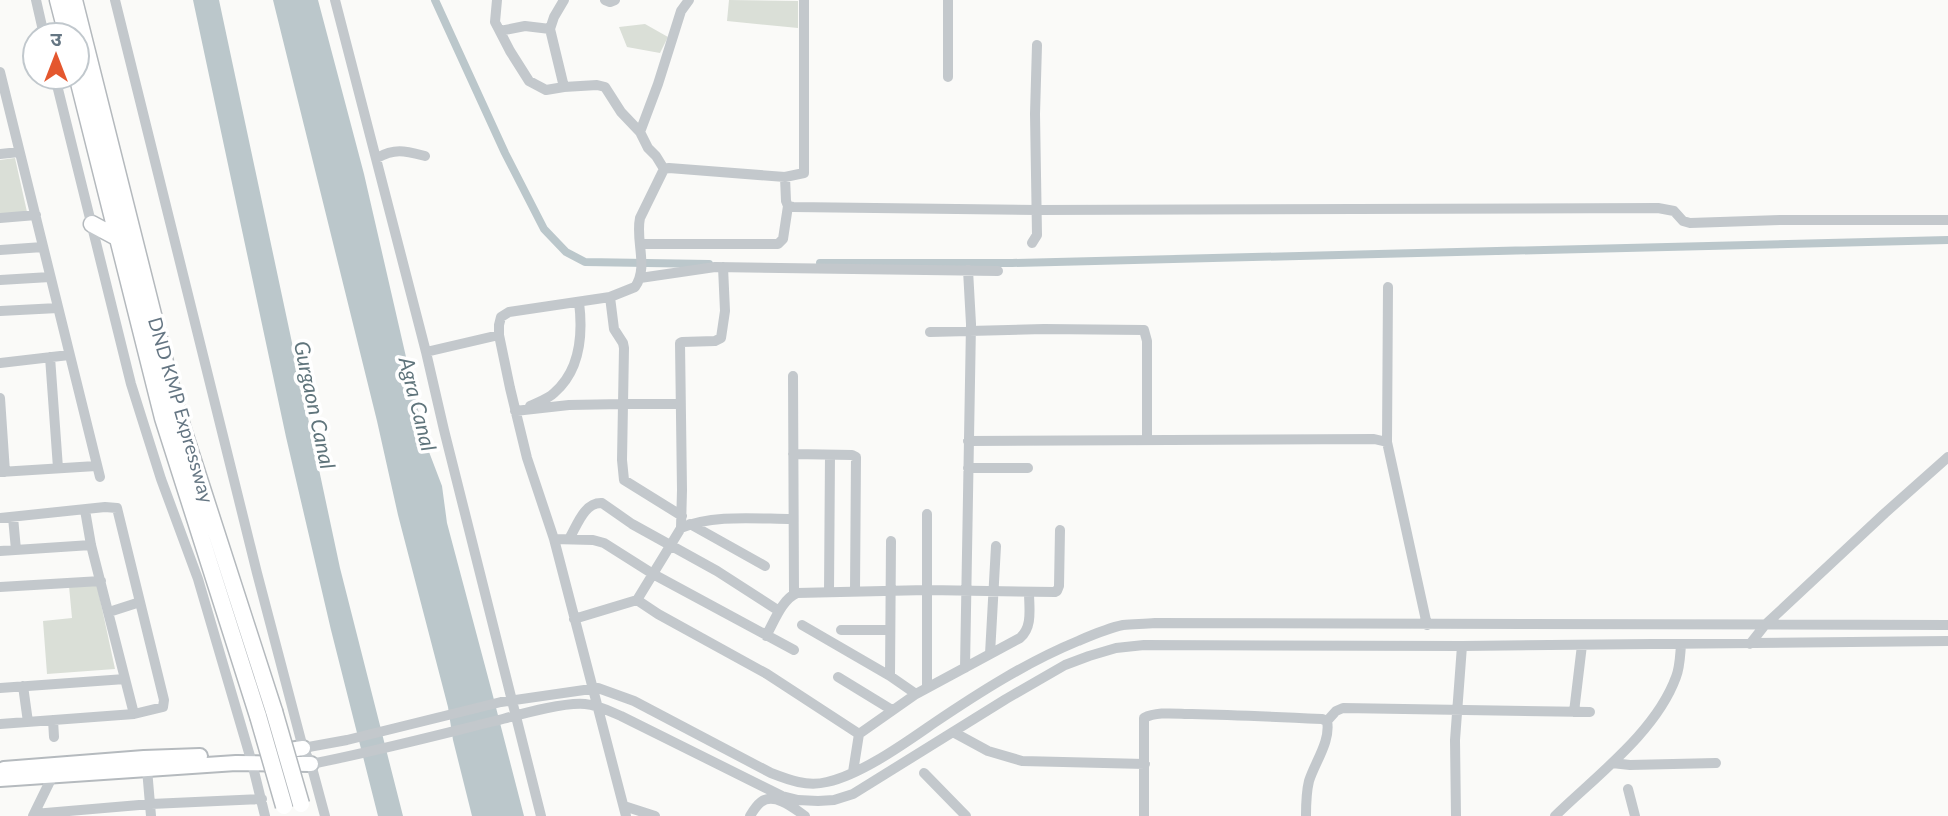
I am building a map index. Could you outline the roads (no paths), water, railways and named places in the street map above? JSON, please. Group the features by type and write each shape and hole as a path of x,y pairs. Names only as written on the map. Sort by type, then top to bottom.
{"highway":[{"path":"58,0 61,21"},
{"name":"DND KMP Expressway","path":"74,0 178,414 266,714 285,811"},
{"name":"DND KMP Expressway","path":"81,91 163,418 302,810"},
{"path":"92,224 118,238"}],"main road":[{"path":"0,779 251,759 303,748"},
{"path":"0,770 144,758 251,759 311,764"}],"street":[{"path":"36,0 41,21"},
{"path":"115,0 257,573 303,748 311,764 325,816"},
{"path":"335,0 426,352 506,701 516,716 541,816"},
{"path":"497,0 495,22 529,81 546,90 602,85 621,112 640,132 645,144 664,169"},
{"path":"564,0 550,29 564,87"},
{"path":"605,0 615,0"},
{"path":"640,132 681,11 689,0"},
{"path":"664,169 785,177 802,174 805,169 804,0"},
{"path":"947,0 947,77"},
{"path":"500,31 524,26 550,29"},
{"path":"1032,243 1037,235 1037,45"},
{"path":"0,72 98,471 58,468 3,472 0,398"},
{"path":"58,91 131,384 160,479 198,579 265,816"},
{"path":"377,158 394,150 425,156"},
{"path":"0,153 19,152"},
{"path":"655,816 625,811 554,539 527,458 499,325 501,317 509,312 610,297 635,287 641,276 638,226 664,169"},
{"path":"640,244 778,244 783,239 788,206 785,177"},
{"path":"788,206 1037,209 1658,208 1674,211 1683,222 1690,223 1948,220"},
{"path":"0,218 36,215"},
{"path":"0,250 43,247"},
{"path":"641,276 723,267 998,271"},
{"path":"723,267 723,335 715,341 680,343 682,516 686,526 765,566"},
{"path":"965,667 970,331 968,270"},
{"path":"0,280 50,277"},
{"path":"1388,287 1387,442 1427,625"},
{"path":"610,297 614,329 624,348 624,480 682,516"},
{"path":"519,410 554,394 571,372 581,345 579,302"},
{"path":"0,311 58,308"},
{"path":"930,332 1044,328 1144,330 1147,341 1147,440"},
{"path":"426,352 499,335"},
{"path":"0,363 69,355"},
{"path":"50,357 58,468"},
{"path":"766,636 779,611 794,593 793,376"},
{"path":"519,410 569,405 680,404"},
{"path":"968,441 1374,439 1387,442"},
{"path":"793,454 856,457 855,591"},
{"path":"830,455 830,592"},
{"path":"1750,644 1765,625 1948,457"},
{"path":"968,468 1028,468"},
{"path":"102,493 105,507"},
{"path":"569,539 591,504 602,503 632,524 717,571 779,611"},
{"path":"0,518 117,508 164,700 163,707 134,714 0,724"},
{"path":"85,510 91,545 134,714"},
{"path":"927,688 928,514"},
{"path":"13,517 16,550"},
{"path":"575,619 637,600 670,545 686,526 709,520 792,519"},
{"path":"794,593 890,590 1058,592 1060,530"},
{"path":"554,539 598,541 653,574 794,650"},
{"path":"890,676 891,541"},
{"path":"0,551 91,545"},
{"path":"990,654 996,546"},
{"path":"0,587 100,580"},
{"path":"853,772 859,734 916,694 1026,633 1029,626 1029,592"},
{"path":"637,600 767,674 859,734"},
{"path":"109,612 140,603"},
{"path":"802,625 916,694"},
{"path":"303,748 347,740 506,701 592,688 609,691 634,701 771,773 791,781 809,784 828,782 853,772 892,752 1011,673 1061,648 1122,625 1948,625"},
{"path":"841,630 890,630"},
{"path":"311,764 575,704 598,707 621,716 768,791 798,800 818,801 853,794 1065,666 1116,648 1144,645 1462,646 1948,642"},
{"path":"1574,712 1582,645"},
{"path":"1555,816 1612,763 1659,711 1678,675 1681,645"},
{"path":"1456,816 1455,740 1462,646"},
{"path":"838,677 892,710"},
{"path":"0,688 125,679"},
{"path":"23,686 28,722"},
{"path":"1306,816 1307,792 1327,736 1327,721 1343,708 1590,712"},
{"path":"1144,816 1144,718 1152,715 1237,715 1327,721"},
{"path":"53,720 54,737"},
{"path":"953,732 999,755 1022,761 1145,764"},
{"path":"1612,763 1716,763"},
{"path":"147,769 151,810"},
{"path":"924,774 966,816"},
{"path":"53,775 34,815 151,810 262,799"},
{"path":"1628,789 1635,816"},
{"path":"750,816 758,805 767,799 775,799 804,816"}],"waterway":[{"path":"435,0 505,153 544,229 566,252 585,262 709,264"},
{"path":"820,263 1012,263 1948,240"}],"water label":[{"name":"Agra Canal","path":"417,404"},
{"name":"Gurgaon Canal","path":"314,405"}]}
